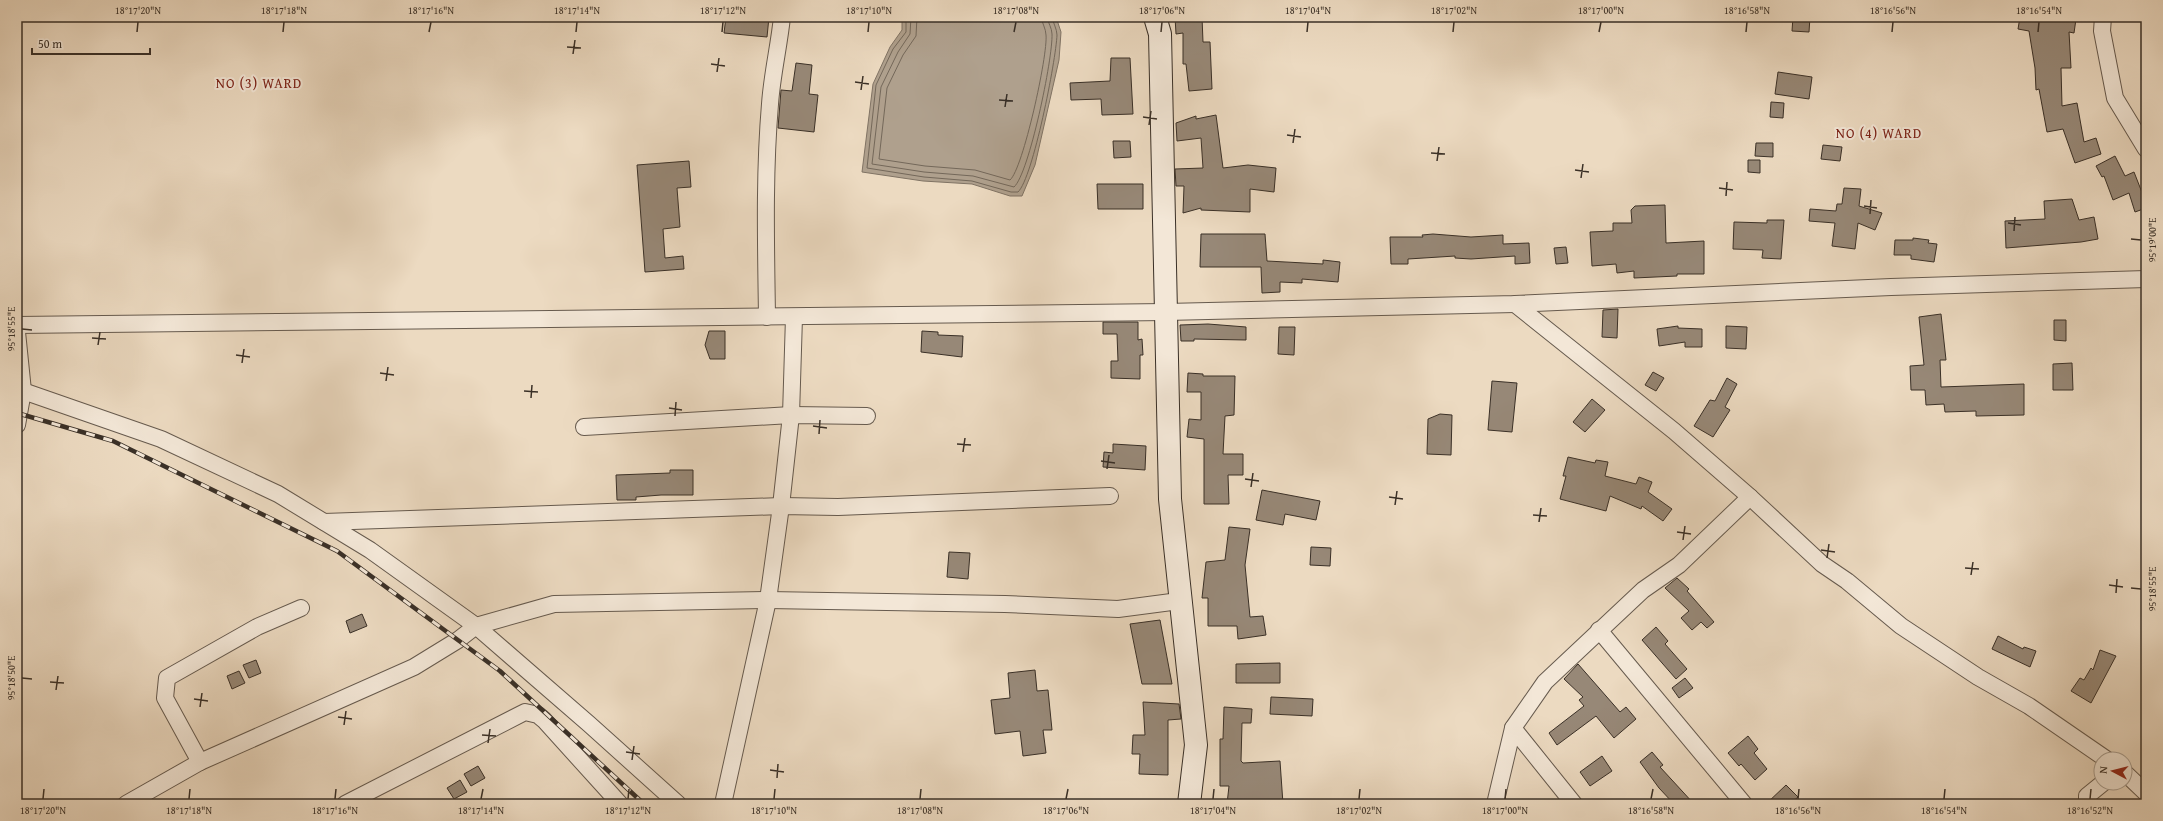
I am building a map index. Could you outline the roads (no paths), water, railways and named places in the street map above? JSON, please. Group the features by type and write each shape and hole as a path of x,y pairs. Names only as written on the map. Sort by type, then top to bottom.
{"main road":[{"path":"1156,17 1160,34 1170,499 1179,601 1196,745 1188,804"}],"street":[{"path":"767,317 766,168 770,102 779,53 782,17"},
{"path":"2103,17 2102,31 2115,98 2146,149"},
{"path":"17,325 1166,312 1515,304 1891,287 2146,279"},
{"path":"1515,304 1674,431 1750,497 1822,564 1847,581 1901,626 1978,677 2029,706 2094,751"},
{"path":"723,804 768,600 781,506 791,415 794,317"},
{"path":"17,332 20,389 17,425"},
{"path":"20,389 161,439 278,494 370,550 476,626 590,724 678,804"},
{"path":"584,427 791,415 867,416"},
{"path":"324,522 781,506 838,507 1110,496"},
{"path":"1495,804 1513,728 1545,682 1642,590 1679,565 1750,497"},
{"path":"126,804 200,762 414,666 458,640 476,626 554,604 768,600 1005,604 1118,609 1179,601"},
{"path":"200,762 165,698 168,678 257,627 301,608"},
{"path":"1599,630 1744,804"},
{"path":"344,804 525,712 538,716 544,720 620,804"},
{"path":"1513,728 1574,804"},
{"path":"2133,781 2146,793"},
{"path":"2088,804 2088,796 2094,791"}],"water":[{"path":"902,17 1056,17 1061,32 1059,60 1035,165 1022,196 1010,196 972,184 923,181 862,172 873,84 890,47 902,30"}],"railway":[{"path":"17,413 113,441 337,551 500,671 644,804"}],"district":[{"name":"NO (3) WARD","path":"259,83"},
{"name":"NO (4) WARD","path":"1879,133"}]}
